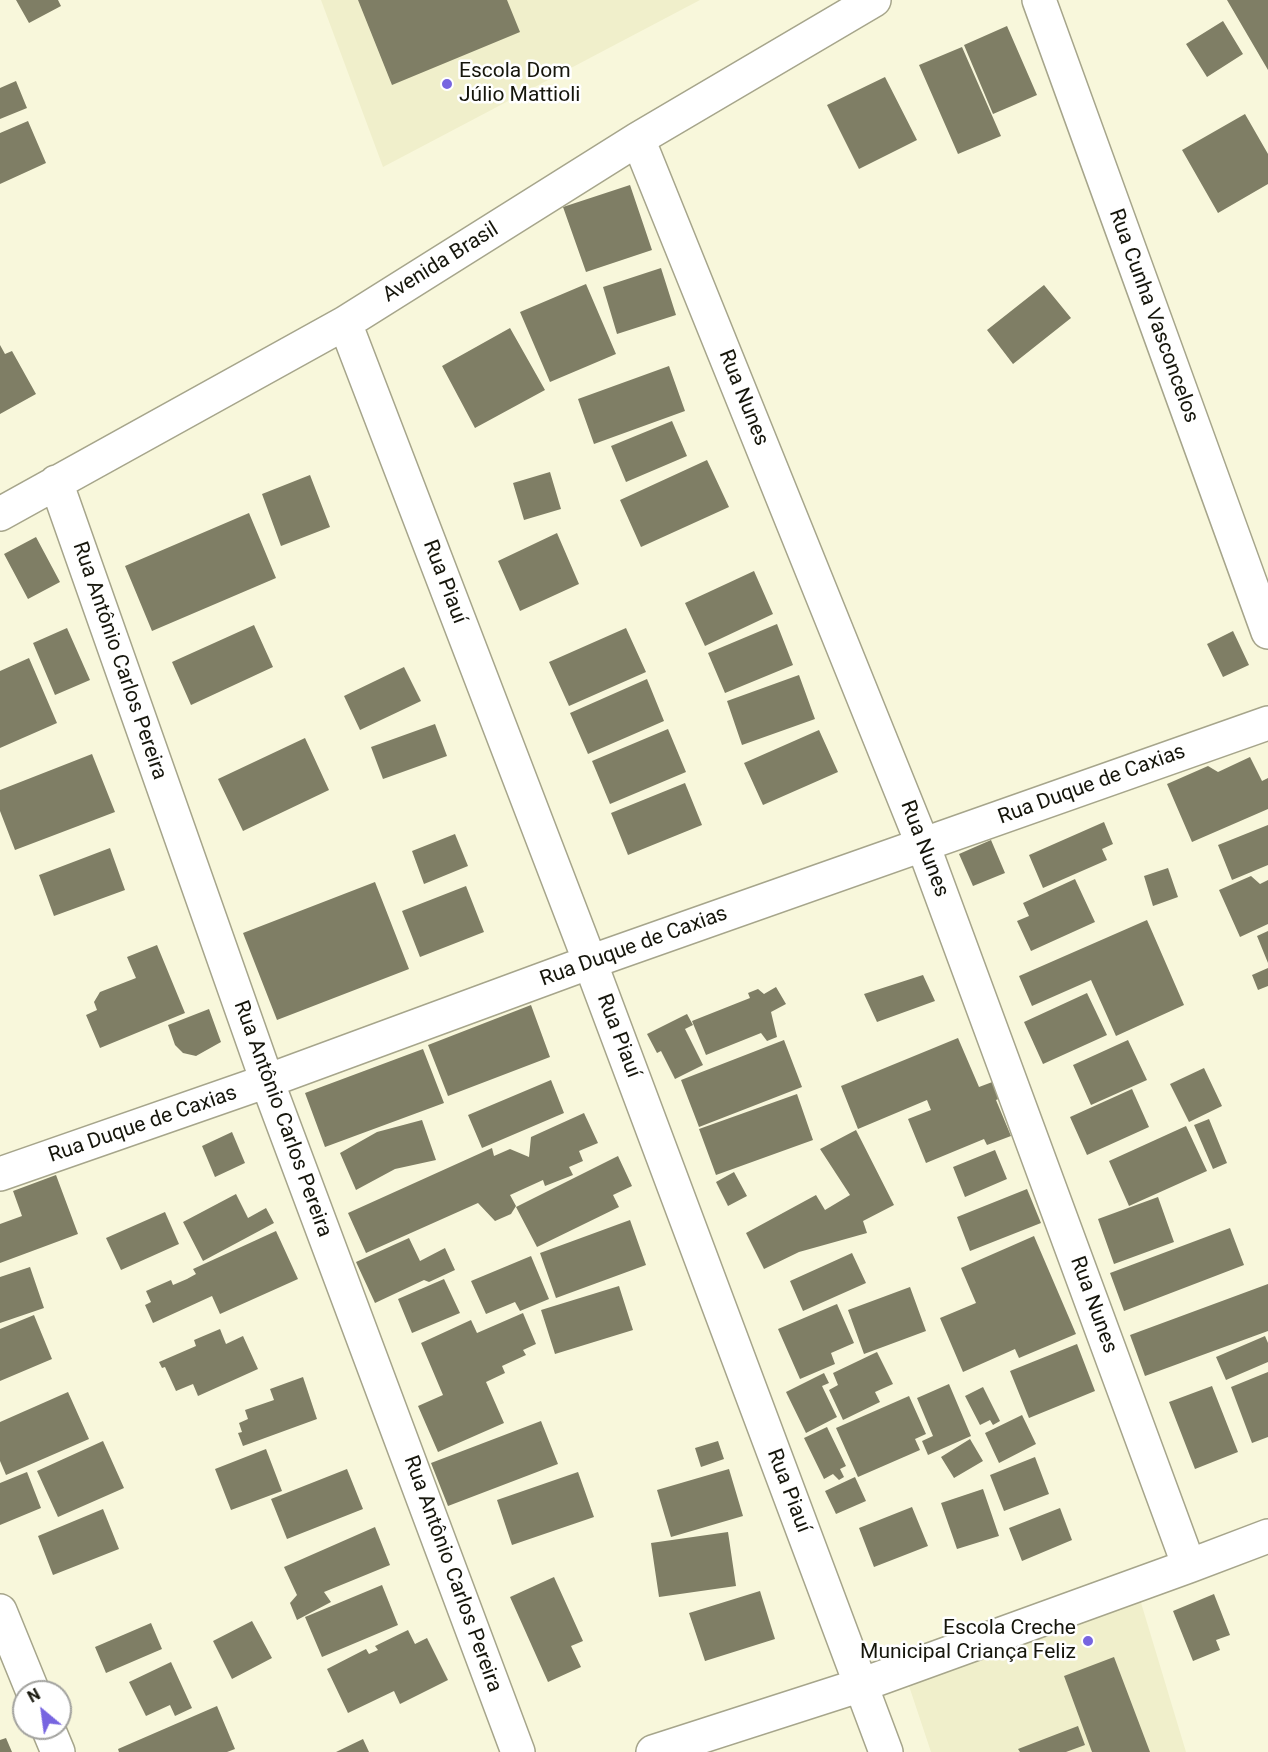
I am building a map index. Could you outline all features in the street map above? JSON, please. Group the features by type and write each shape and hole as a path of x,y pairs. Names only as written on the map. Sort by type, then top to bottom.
{"street":[{"name":"Avenida Brasil","path":"0,514 345,322 638,139 874,0"},
{"name":"Rua Cunha Vasconcelos","path":"1039,0 1268,632"},
{"name":"Rua Nunes","path":"638,139 923,845 1189,1566"},
{"name":"Rua Piauí","path":"345,322 590,962 886,1752"},
{"name":"Rua Antônio Carlos Pereira","path":"56,482 267,1081 518,1752"},
{"name":"Rua Duque de Caxias","path":"0,1174 267,1081 590,962 1268,723"},
{"path":"653,1752 861,1685 1268,1536"},
{"path":"0,1611 28,1680"}],"shaded area":[{"name":"Escola Dom Júlio Mattioli","path":"321,0 700,0 383,167"},
{"name":"Escola Creche Municipal Criança Feliz","path":"1139,1596 1186,1752 931,1752 909,1686"}],"building":[{"path":"16,0 58,0 61,6 29,23"},
{"path":"358,0 507,0 520,32 392,85"},
{"path":"1227,0 1268,0 1268,70"},
{"path":"1223,21 1243,54 1207,77 1186,44"},
{"path":"1007,26 1037,95 993,114 964,45"},
{"path":"962,47 1001,136 958,154 919,65"},
{"path":"885,77 917,140 859,169 827,105"},
{"path":"16,81 27,108 0,119 0,88"},
{"path":"1245,114 1268,154 1268,184 1218,213 1182,150"},
{"path":"28,121 46,163 0,184 0,133"},
{"path":"630,185 652,250 586,272 563,207"},
{"path":"661,268 676,315 617,334 603,287"},
{"path":"586,284 616,354 550,382 520,312"},
{"path":"1044,285 1071,318 1013,364 987,330"},
{"path":"510,328 545,390 475,428 442,366"},
{"path":"0,345 5,354 12,351 36,394 0,414"},
{"path":"669,366 685,411 594,444 578,399"},
{"path":"672,421 687,456 626,482 611,446"},
{"path":"707,460 729,507 641,547 620,500"},
{"path":"550,472 561,509 524,520 513,483"},
{"path":"310,475 330,527 281,546 262,494"},
{"path":"249,513 276,578 152,631 125,566"},
{"path":"557,533 579,584 520,611 498,561"},
{"path":"36,537 60,582 28,599 4,554"},
{"path":"754,571 773,614 705,646 685,603"},
{"path":"777,624 793,665 725,693 708,653"},
{"path":"254,625 273,667 191,705 172,662"},
{"path":"67,628 90,680 55,695 33,643"},
{"path":"626,628 646,672 569,706 549,662"},
{"path":"1233,631 1249,665 1223,677 1207,644"},
{"path":"29,658 57,723 0,748 0,671"},
{"path":"404,667 421,701 360,730 344,696"},
{"path":"799,675 815,719 742,745 727,701"},
{"path":"647,679 664,721 588,754 570,713"},
{"path":"435,724 447,756 383,779 371,747"},
{"path":"668,729 686,772 610,804 592,761"},
{"path":"819,730 838,772 763,805 744,763"},
{"path":"305,738 329,790 243,831 218,779"},
{"path":"92,754 115,812 15,850 0,811 0,790"},
{"path":"1250,757 1262,781 1268,778 1268,809 1192,842 1167,784 1208,766 1218,772"},
{"path":"685,783 702,825 628,855 611,813"},
{"path":"1104,822 1113,844 1102,849 1107,860 1043,888 1029,855"},
{"path":"1268,825 1268,865 1232,880 1218,845"},
{"path":"455,834 468,866 424,884 412,851"},
{"path":"991,840 1005,873 973,886 959,854"},
{"path":"110,848 125,890 54,916 39,875"},
{"path":"1168,868 1178,897 1153,906 1144,876"},
{"path":"1251,876 1260,884 1268,880 1268,924 1240,937 1219,890"},
{"path":"1075,879 1095,922 1031,951 1017,921 1029,916 1023,903"},
{"path":"375,882 409,969 277,1020 243,933"},
{"path":"466,886 484,932 420,957 402,911"},
{"path":"1147,920 1184,1005 1116,1036 1091,980 1032,1006 1019,976"},
{"path":"1268,931 1268,963 1257,936"},
{"path":"157,945 185,1013 100,1048 86,1015 97,1010 94,1002 100,992 136,978 127,957"},
{"path":"1268,968 1268,986 1258,990 1252,975"},
{"path":"923,975 935,1001 877,1022 864,994"},
{"path":"776,987 786,1004 771,1012 777,1037 767,1041 761,1033 706,1055 692,1021 750,998 748,993 758,989 764,994"},
{"path":"1087,993 1107,1035 1043,1064 1024,1022"},
{"path":"531,1005 550,1057 448,1096 428,1045"},
{"path":"209,1009 221,1042 196,1056 183,1053 175,1045 168,1025"},
{"path":"687,1014 693,1025 685,1029 703,1065 675,1079 661,1051 657,1053 647,1034"},
{"path":"958,1038 979,1087 995,1081 1003,1097 996,1100 1011,1136 987,1145 984,1139 926,1163 908,1119 931,1110 927,1100 858,1129 841,1086"},
{"path":"784,1040 802,1087 699,1127 681,1080"},
{"path":"1128,1040 1147,1080 1091,1105 1073,1065"},
{"path":"423,1049 444,1103 325,1147 305,1093"},
{"path":"1204,1068 1222,1106 1189,1122 1170,1084"},
{"path":"551,1080 564,1113 482,1148 468,1115"},
{"path":"1132,1089 1149,1127 1087,1155 1070,1117"},
{"path":"797,1094 813,1140 716,1175 699,1129"},
{"path":"584,1113 598,1143 579,1151 583,1161 569,1167 573,1175 545,1186 543,1180 510,1195 516,1206 511,1214 495,1221 478,1203 366,1253 348,1213 492,1148 494,1156 510,1149 529,1157 531,1137"},
{"path":"1209,1119 1227,1163 1213,1169 1194,1125"},
{"path":"422,1120 436,1160 395,1169 356,1190 340,1153 377,1132"},
{"path":"1186,1126 1207,1171 1129,1206 1109,1161"},
{"path":"856,1130 894,1205 863,1221 867,1233 799,1252 764,1269 746,1233 816,1195 825,1210 850,1195 820,1149"},
{"path":"232,1132 245,1163 215,1177 202,1146"},
{"path":"995,1150 1007,1179 965,1197 953,1167"},
{"path":"618,1156 632,1186 613,1195 619,1207 537,1247 516,1207"},
{"path":"734,1172 747,1196 728,1206 716,1182"},
{"path":"56,1175 78,1234 0,1263 0,1224 22,1216 13,1191"},
{"path":"1027,1189 1041,1223 970,1251 957,1217"},
{"path":"236,1194 248,1218 266,1208 274,1223 203,1261 183,1222"},
{"path":"1158,1197 1174,1242 1114,1264 1098,1219"},
{"path":"165,1212 179,1244 121,1270 106,1238"},
{"path":"630,1220 646,1265 556,1298 540,1253"},
{"path":"1230,1228 1244,1265 1124,1311 1110,1273"},
{"path":"276,1231 298,1279 220,1314 212,1296 153,1323 145,1305 151,1302 146,1291 171,1280 173,1285 187,1279 196,1274 193,1269"},
{"path":"1034,1236 1076,1334 1019,1358 1015,1349 963,1372 940,1318 976,1303 961,1268"},
{"path":"409,1238 420,1261 445,1248 455,1270 429,1282 424,1280 375,1303 356,1262"},
{"path":"852,1253 866,1283 803,1311 790,1281"},
{"path":"531,1256 549,1299 520,1311 515,1302 486,1314 471,1281"},
{"path":"30,1267 44,1308 0,1323 0,1277"},
{"path":"444,1279 460,1313 412,1333 398,1299"},
{"path":"1268,1284 1268,1331 1145,1376 1130,1335"},
{"path":"619,1286 633,1330 555,1354 541,1310"},
{"path":"910,1287 926,1331 864,1354 848,1310"},
{"path":"837,1304 854,1343 831,1353 835,1364 800,1379 778,1329"},
{"path":"523,1313 536,1344 523,1350 526,1355 502,1366 505,1373 486,1382 504,1423 438,1452 418,1406 443,1395 421,1343 471,1320 477,1333"},
{"path":"34,1315 52,1359 0,1381 0,1329"},
{"path":"220,1329 226,1344 243,1336 258,1369 198,1396 193,1384 176,1391 165,1367 162,1368 159,1362 196,1346 194,1340"},
{"path":"1265,1336 1268,1343 1268,1362 1226,1380 1216,1357"},
{"path":"1077,1344 1095,1391 1029,1418 1010,1371"},
{"path":"877,1352 893,1384 875,1392 880,1402 843,1420 829,1390 838,1385 833,1373"},
{"path":"1268,1372 1268,1437 1252,1443 1231,1387"},
{"path":"824,1373 829,1383 822,1386 837,1417 806,1433 786,1392"},
{"path":"303,1377 317,1419 243,1446 238,1433 242,1432 239,1423 248,1419 245,1410 274,1400 270,1389"},
{"path":"949,1384 971,1436 928,1455 922,1441 933,1436 917,1398"},
{"path":"1212,1386 1238,1452 1195,1469 1169,1402"},
{"path":"983,1387 1000,1421 993,1425 990,1420 980,1425 965,1396"},
{"path":"68,1392 89,1439 6,1475 0,1461 0,1422"},
{"path":"909,1396 926,1434 915,1439 920,1450 858,1477 836,1428"},
{"path":"1022,1415 1036,1444 999,1463 985,1433"},
{"path":"541,1421 558,1464 448,1506 431,1463"},
{"path":"827,1427 846,1466 840,1469 844,1477 839,1480 833,1474 824,1479 804,1438"},
{"path":"970,1439 983,1461 954,1478 941,1457"},
{"path":"103,1441 124,1488 58,1517 37,1471"},
{"path":"718,1441 724,1459 701,1467 695,1448"},
{"path":"266,1449 282,1491 231,1510 215,1469"},
{"path":"1035,1457 1049,1494 1004,1511 990,1475"},
{"path":"347,1469 363,1509 287,1539 271,1499"},
{"path":"729,1469 743,1516 671,1537 657,1490"},
{"path":"27,1472 41,1508 0,1525 0,1483"},
{"path":"578,1472 594,1517 512,1545 497,1500"},
{"path":"855,1477 866,1501 836,1514 825,1491"},
{"path":"983,1489 999,1536 957,1549 941,1503"},
{"path":"912,1507 928,1546 874,1567 859,1528"},
{"path":"1060,1508 1072,1540 1022,1561 1009,1528"},
{"path":"103,1509 119,1549 53,1575 38,1536"},
{"path":"375,1527 390,1565 324,1592 331,1602 297,1620 290,1603 297,1595 284,1567"},
{"path":"728,1532 736,1586 659,1597 651,1543"},
{"path":"554,1577 583,1641 571,1646 581,1667 548,1682 510,1597"},
{"path":"382,1585 398,1625 322,1657 305,1617"},
{"path":"760,1591 775,1639 705,1661 689,1613"},
{"path":"1214,1594 1230,1635 1216,1640 1220,1650 1193,1661 1173,1611"},
{"path":"252,1621 272,1658 232,1679 213,1641"},
{"path":"151,1623 162,1649 106,1673 95,1647"},
{"path":"408,1630 415,1644 427,1638 448,1680 400,1704 394,1691 348,1713 327,1669 366,1649 369,1654 378,1650 375,1646"},
{"path":"1114,1657 1150,1752 1092,1752 1064,1676"},
{"path":"171,1662 192,1708 175,1716 170,1705 146,1716 129,1682"},
{"path":"217,1706 235,1749 227,1752 119,1752 118,1749"},
{"path":"1078,1726 1085,1745 1066,1752 1020,1752 1018,1749"},
{"path":"6,1738 12,1752 0,1752 0,1740"},
{"path":"363,1739 369,1752 336,1752"}],"place":[{"name":"Escola Dom Júlio Mattioli","path":"447,84"},
{"name":"Escola Creche Municipal Criança Feliz","path":"1088,1641"}]}
